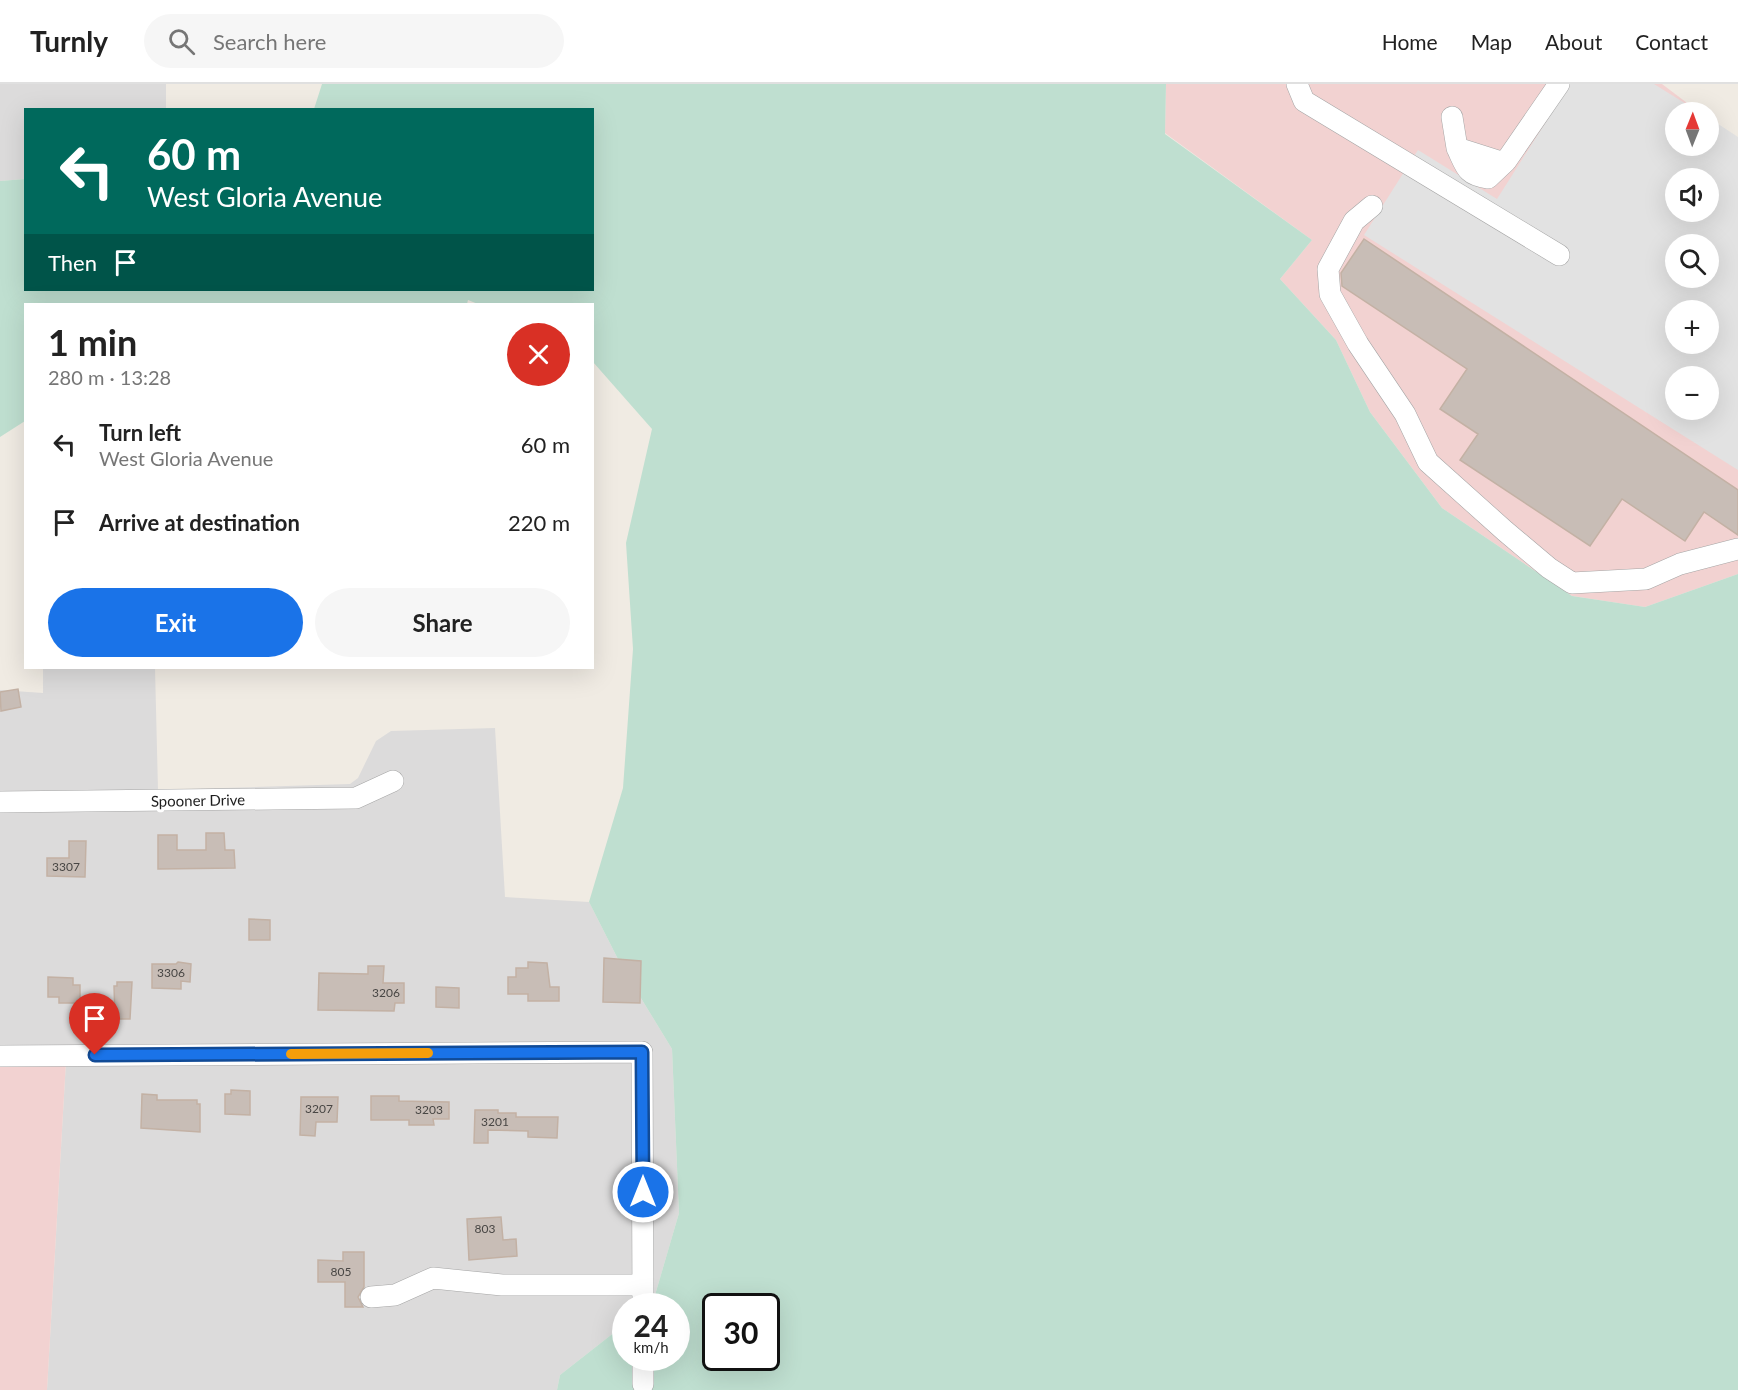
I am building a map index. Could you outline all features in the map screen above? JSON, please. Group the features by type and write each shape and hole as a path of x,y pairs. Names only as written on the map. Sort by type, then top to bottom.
{"street":[{"path":"1297,84 1304,101 1559,255"},
{"path":"1452,117 1457,148 1501,162 1506,161 1559,84"},
{"path":"1372,206 1354,221 1328,269 1330,294 1358,344 1405,414 1428,462 1549,568 1572,583 1646,579 1680,564 1738,549"},
{"name":"Spooner Drive","path":"0,802 356,798 393,781"},
{"path":"0,1056 642,1052 643,1293"},
{"path":"370,1297 395,1295 433,1278 502,1286 643,1285"},
{"path":"643,1371 643,1384"}],"shaded area":[{"path":"0,84 166,84 166,108 24,108 24,179 0,181"},
{"path":"1166,84 1662,84 1686,102 1665,102 1665,156 1719,156 1719,143 1738,138 1738,574 1645,607 1572,596 1442,508 1370,412 1336,340 1280,279 1312,240 1165,133"},
{"path":"1570,84 1654,84 1683,102 1665,102 1665,156 1719,156 1719,125 1738,137 1738,470 1364,235 1418,150 1497,199"},
{"path":"43,669 155,669 158,790 350,784 358,778 376,741 391,731 495,728 505,897 589,902 622,967 672,1049 679,1213 656,1293 612,1293 612,1334 560,1375 557,1390 47,1390 66,1061 0,1060 0,690 43,693"},
{"path":"0,1060 66,1061 47,1390 0,1390"}],"green space":[{"path":"322,84 1166,84 1165,134 1312,240 1280,279 1336,340 1370,412 1442,508 1572,596 1645,607 1738,574 1738,1390 557,1390 560,1375 612,1334 612,1371 690,1371 690,1293 656,1293 679,1213 672,1049 622,967 589,902 623,788 633,649 626,543 652,429 594,363 594,303 476,303 468,300 467,303 24,303 24,422 0,437 0,181 24,179 24,291 594,291 594,108 314,108"}],"building":[{"path":"1364,239 1738,490 1738,535 1704,512 1685,541 1622,499 1590,546 1460,460 1478,434 1440,409 1467,369 1342,286 1341,273"},
{"path":"18,689 21,707 1,711 0,692"},
{"path":"206,833 224,833 225,850 234,850 235,868 158,869 158,835 177,835 177,850 206,850"},
{"path":"69,841 86,841 85,877 47,876 47,858 69,858"},
{"path":"249,919 270,920 270,940 249,940"},
{"path":"604,958 641,961 640,1003 603,1002"},
{"path":"178,962 191,964 190,982 181,981 181,989 152,988 152,964 176,964"},
{"path":"528,962 547,963 550,987 559,987 559,1001 528,1001 528,994 508,994 508,977 516,977 516,968 528,968"},
{"path":"368,966 384,966 383,983 404,983 404,1003 395,1003 394,1011 318,1010 319,973 368,974"},
{"path":"48,977 73,978 73,985 80,985 80,1003 59,1003 59,997 48,997"},
{"path":"117,982 132,982 130,1019 115,1019 114,986 117,986"},
{"path":"436,987 459,988 459,1008 436,1007"},
{"path":"231,1090 250,1091 250,1115 225,1114 225,1094 231,1094"},
{"path":"142,1094 157,1095 157,1100 197,1100 197,1104 200,1104 200,1132 141,1128"},
{"path":"371,1096 399,1096 399,1101 449,1102 449,1119 433,1119 434,1125 409,1125 409,1120 371,1120"},
{"path":"301,1097 338,1097 337,1122 316,1122 315,1136 300,1135"},
{"path":"475,1110 516,1113 516,1117 558,1117 557,1138 528,1137 528,1131 488,1130 488,1143 474,1143"},
{"path":"501,1217 503,1240 516,1239 517,1256 469,1260 467,1219"},
{"path":"343,1252 364,1252 364,1287 358,1297 363,1307 345,1307 345,1282 318,1282 318,1260 343,1261"}],"slow traffic":[{"path":"291,1054 428,1053"}],"route":[{"path":"95,1055 642,1052 643,1192"}]}
